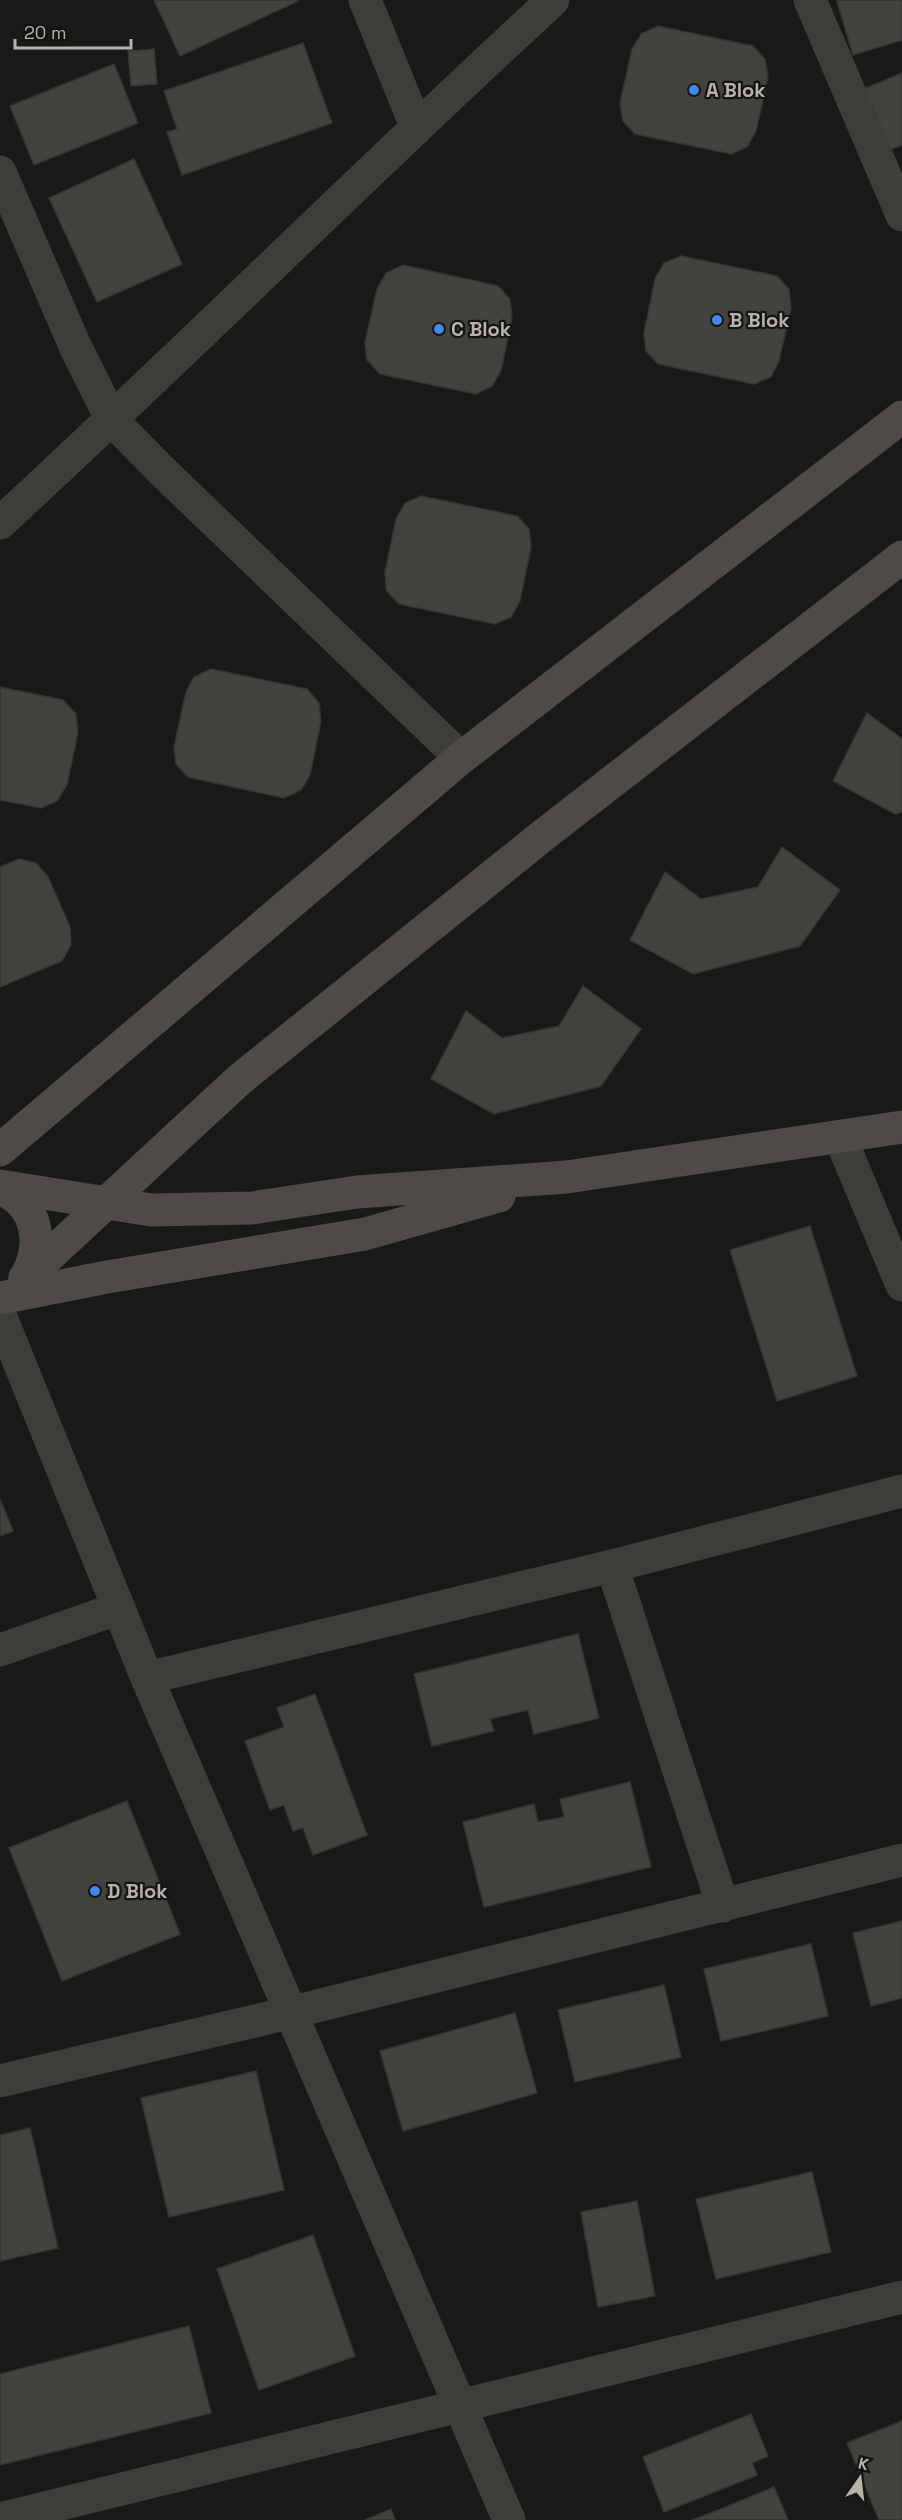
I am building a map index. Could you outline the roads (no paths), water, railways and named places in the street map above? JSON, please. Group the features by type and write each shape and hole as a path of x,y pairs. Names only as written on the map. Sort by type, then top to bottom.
{"main road":[{"path":"0,1150 461,758 902,417"},
{"path":"8,1291 109,1202 239,1080 546,833 902,557"},
{"path":"0,1187 151,1210 252,1208 357,1192 567,1177 902,1127"},
{"path":"8,1291 365,1234 567,1177"},
{"path":"0,1187 24,1206 35,1230 35,1255 32,1268 8,1291"}],"street":[{"path":"365,0 416,126"},
{"path":"0,523 112,420 416,126 553,0"},
{"path":"810,0 902,215"},
{"path":"0,172 75,346 112,420 161,470 461,758"},
{"path":"840,1137 902,1285"},
{"path":"0,1315 147,1678 289,2013 461,2404 509,2520"},
{"path":"147,1678 612,1566 902,1491"},
{"path":"612,1566 723,1906"},
{"path":"0,1650 119,1608"},
{"path":"0,2081 289,2013 902,1860"},
{"path":"0,2519 902,2297"}],"place":[{"name":"A Blok","path":"694,90"},
{"name":"B Blok","path":"717,320"},
{"name":"C Blok","path":"439,329"},
{"name":"D Blok","path":"95,1891"}]}
